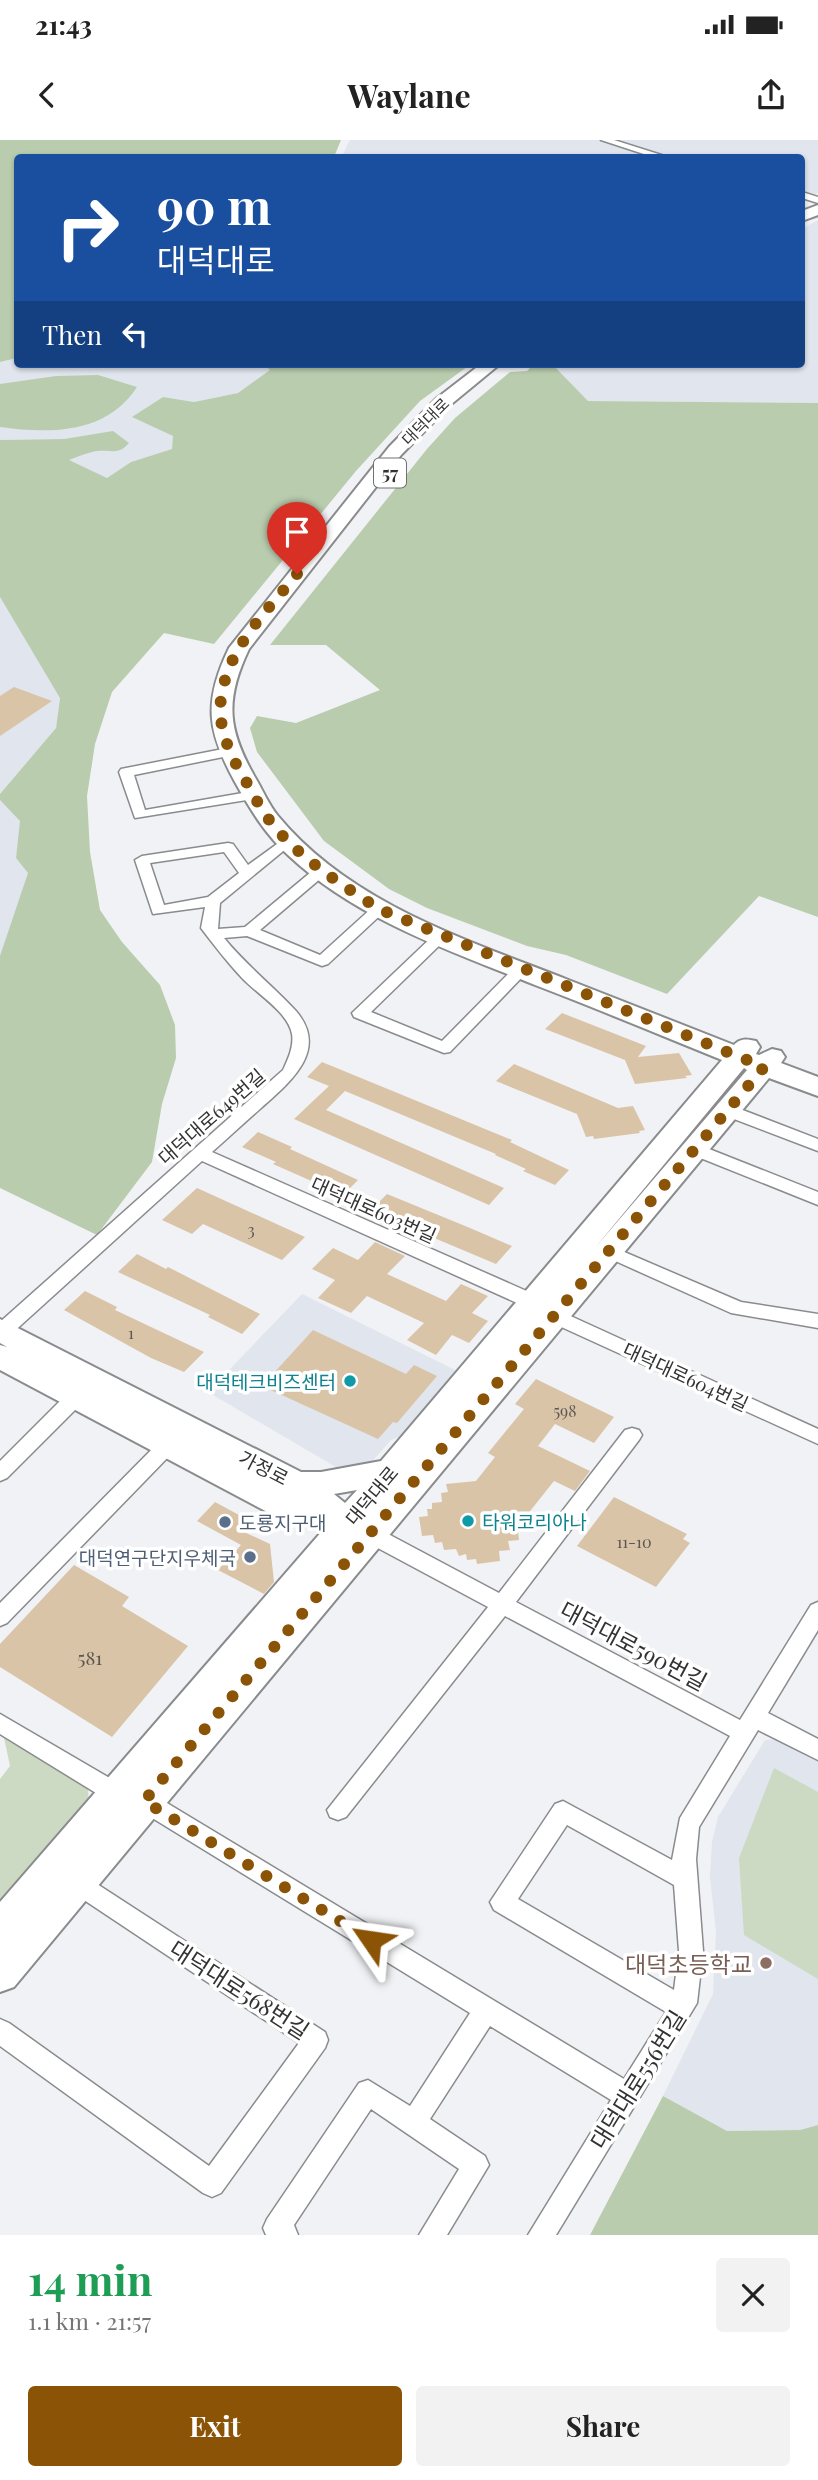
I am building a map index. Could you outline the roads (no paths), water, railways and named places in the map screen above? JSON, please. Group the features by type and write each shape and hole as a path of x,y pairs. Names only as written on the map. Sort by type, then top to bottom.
{"main road":[{"name":"대덕대로","path":"487,368 443,402 404,441 239,648 225,678 220,700 220,723 228,752 267,818 288,840 322,870 379,909 523,969 755,1057"},
{"name":"대덕대로","path":"501,368 454,402 426,430 256,641 235,688 233,702 237,737 249,768 303,839 332,864 368,889 418,916 755,1057"},
{"name":"대덕대로","path":"358,1528 390,1472 543,1309 608,1251 727,1110 755,1057"},
{"name":"대덕대로","path":"0,1930 130,1798 755,1057"},
{"path":"755,1057 818,1073"},
{"path":"755,1057 818,1087"},
{"name":"가정로","path":"1,1339 77,1396 284,1506 358,1528"},
{"name":"가정로","path":"1,1339 297,1484 358,1528"},
{"path":"297,1484 321,1484 390,1472"},
{"name":"대덕대로","path":"0,1974 77,1882 130,1798"}],"street":[{"path":"604,140 653,154"},
{"path":"228,752 126,772 140,815 254,795"},
{"path":"247,872 228,847 142,860 158,911 213,901 288,840"},
{"path":"249,931 322,870"},
{"path":"213,901 209,929 213,934 249,931 322,961 379,909"},
{"name":"대덕대로649번길","path":"1,1339 199,1153 281,1084 300,1054 300,1034 292,1014 261,989 213,934"},
{"path":"441,936 360,1013 444,1048 523,969"},
{"path":"727,1110 818,1145"},
{"path":"694,1149 818,1199"},
{"name":"대덕대로603번길","path":"199,1153 543,1309"},
{"path":"608,1251 738,1308 818,1321"},
{"name":"대덕대로604번길","path":"543,1309 818,1437"},
{"path":"0,1473 77,1396"},
{"path":"338,1810 502,1605 632,1435"},
{"path":"0,1617 169,1444"},
{"name":"대덕대로590번길","path":"358,1528 502,1605 748,1724 818,1750"},
{"name":"대덕대로556번길","path":"541,2235 682,2008 691,1951 684,1859 688,1825 818,1611"},
{"path":"0,1723 628,2096"},
{"path":"682,2008 502,1902 563,1811 685,1879"},
{"name":"대덕대로568번길","path":"0,2031 212,2184 316,2040 77,1882"},
{"path":"413,2123 486,2010"},
{"path":"285,2235 276,2228 368,2092 476,2165 432,2235"}],"place":[{"name":"대덕테크비즈센터","path":"350,1381"},
{"name":"타워코리아나","path":"468,1521"},
{"name":"도룡지구대","path":"225,1522"},
{"name":"대덕연구단지우체국","path":"250,1557"},
{"name":"대덕초등학교","path":"766,1963"}]}
